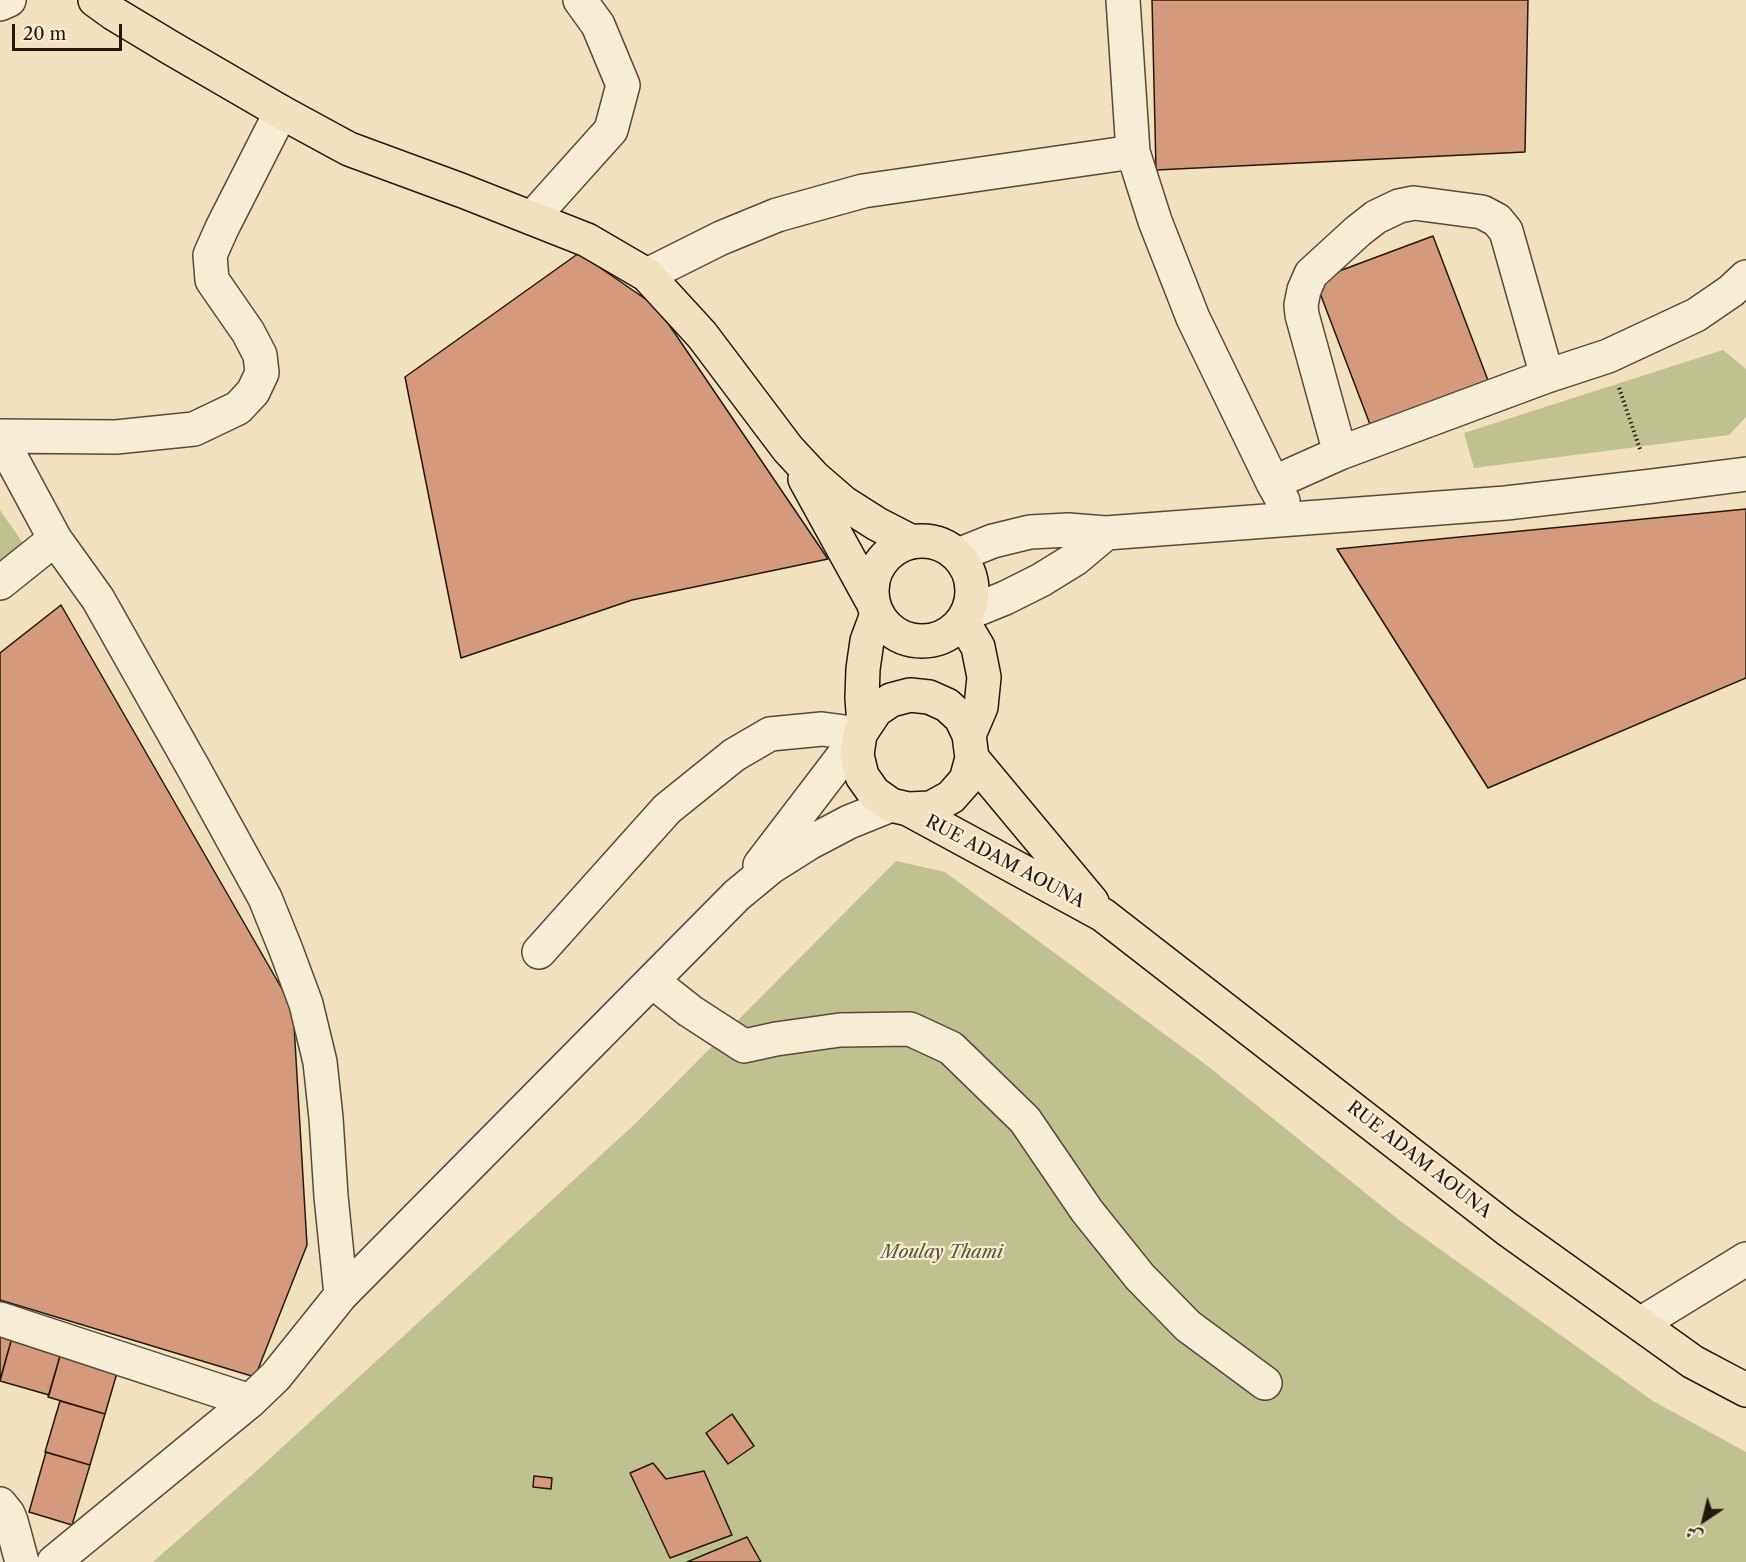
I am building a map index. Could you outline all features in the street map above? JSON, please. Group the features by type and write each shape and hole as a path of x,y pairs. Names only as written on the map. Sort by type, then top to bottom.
{"main road":[{"path":"95,0 171,48 350,149 587,240 647,275 702,335 788,449 814,477 844,503 912,542"},
{"path":"788,449 874,606 889,630 908,640 928,642 948,635 966,617 973,593 969,573 958,555 945,546 929,541 912,542 894,549 880,562 873,580 874,606 863,669 862,730 857,755 862,776 874,793 900,807 931,808 951,797 966,780 971,746 981,707 984,677 978,647 966,617"},
{"path":"862,730 876,710 891,700 910,695 929,697 947,705 961,718 971,746"},
{"name":"RUE ADAM AOUNA","path":"971,746 1103,915"},
{"name":"RUE ADAM AOUNA","path":"900,807 1103,915 1507,1229 1693,1362 1746,1390"}],"street":[{"path":"0,4 9,0"},
{"path":"532,218 611,130 623,85 598,25 580,0"},
{"path":"1123,0 1133,152 1155,221 1193,318 1273,483 1293,518"},
{"path":"281,112 210,255 212,280 248,332 260,355 262,373 253,392 238,408 194,429 116,437 0,436 55,538 98,599 194,769 265,898 286,950 306,1004 320,1062 327,1118 331,1197 341,1295"},
{"path":"647,275 721,238 777,215 863,191 1133,152"},
{"path":"1340,453 1302,315 1304,290 1311,274 1358,231 1376,217 1399,206 1414,203 1482,212 1497,220 1506,231 1548,376"},
{"path":"1273,483 1340,453 1608,356 1695,315 1731,291 1746,277"},
{"path":"958,555 993,541 1030,532 1068,530 1106,533 1506,503 1746,474"},
{"path":"966,617 1041,580 1075,559 1106,533"},
{"path":"0,583 55,538"},
{"path":"539,952 667,809 734,754 770,734 822,729 862,730"},
{"path":"737,895 862,730"},
{"path":"54,1562 250,1401 276,1376 341,1295 737,895 771,867 809,843 849,822 900,807"},
{"path":"652,981 690,1011 744,1046 840,1030 910,1029 951,1048 1025,1120 1087,1211 1140,1277 1188,1326 1265,1383"},
{"path":"1640,1324 1746,1259"},
{"path":"0,1319 250,1401"},
{"path":"0,1504 11,1521 22,1562"}],"path":[{"path":"1608,356 1653,486"}],"green space":[{"path":"1723,350 1746,369 1746,417 1729,435 1474,468 1464,433"},
{"path":"0,510 27,549 0,567"},
{"name":"Moulay Thami","path":"896,861 945,872 1209,1067 1399,1220 1653,1401 1746,1452 1746,1562 153,1562 252,1475 636,1123"}],"building":[{"path":"1152,0 1528,0 1525,152 1156,170"},
{"path":"1433,236 1489,383 1371,427 1315,280"},
{"path":"579,253 657,307 828,559 632,600 461,658 405,377"},
{"path":"1746,509 1746,678 1488,788 1337,549"},
{"path":"61,605 293,1008 307,1245 255,1377 0,1300 0,653"},
{"path":"0,1331 13,1334 0,1380"},
{"path":"13,1334 62,1349 49,1395 0,1381"},
{"path":"62,1349 119,1366 105,1414 48,1397"},
{"path":"60,1401 105,1414 90,1465 45,1452"},
{"path":"732,1414 754,1446 728,1464 706,1433"},
{"path":"46,1452 90,1465 72,1525 29,1512"},
{"path":"653,1463 666,1479 704,1471 732,1535 670,1558 630,1473"},
{"path":"534,1476 552,1478 551,1489 533,1487"},
{"path":"747,1537 761,1562 687,1562"}]}
